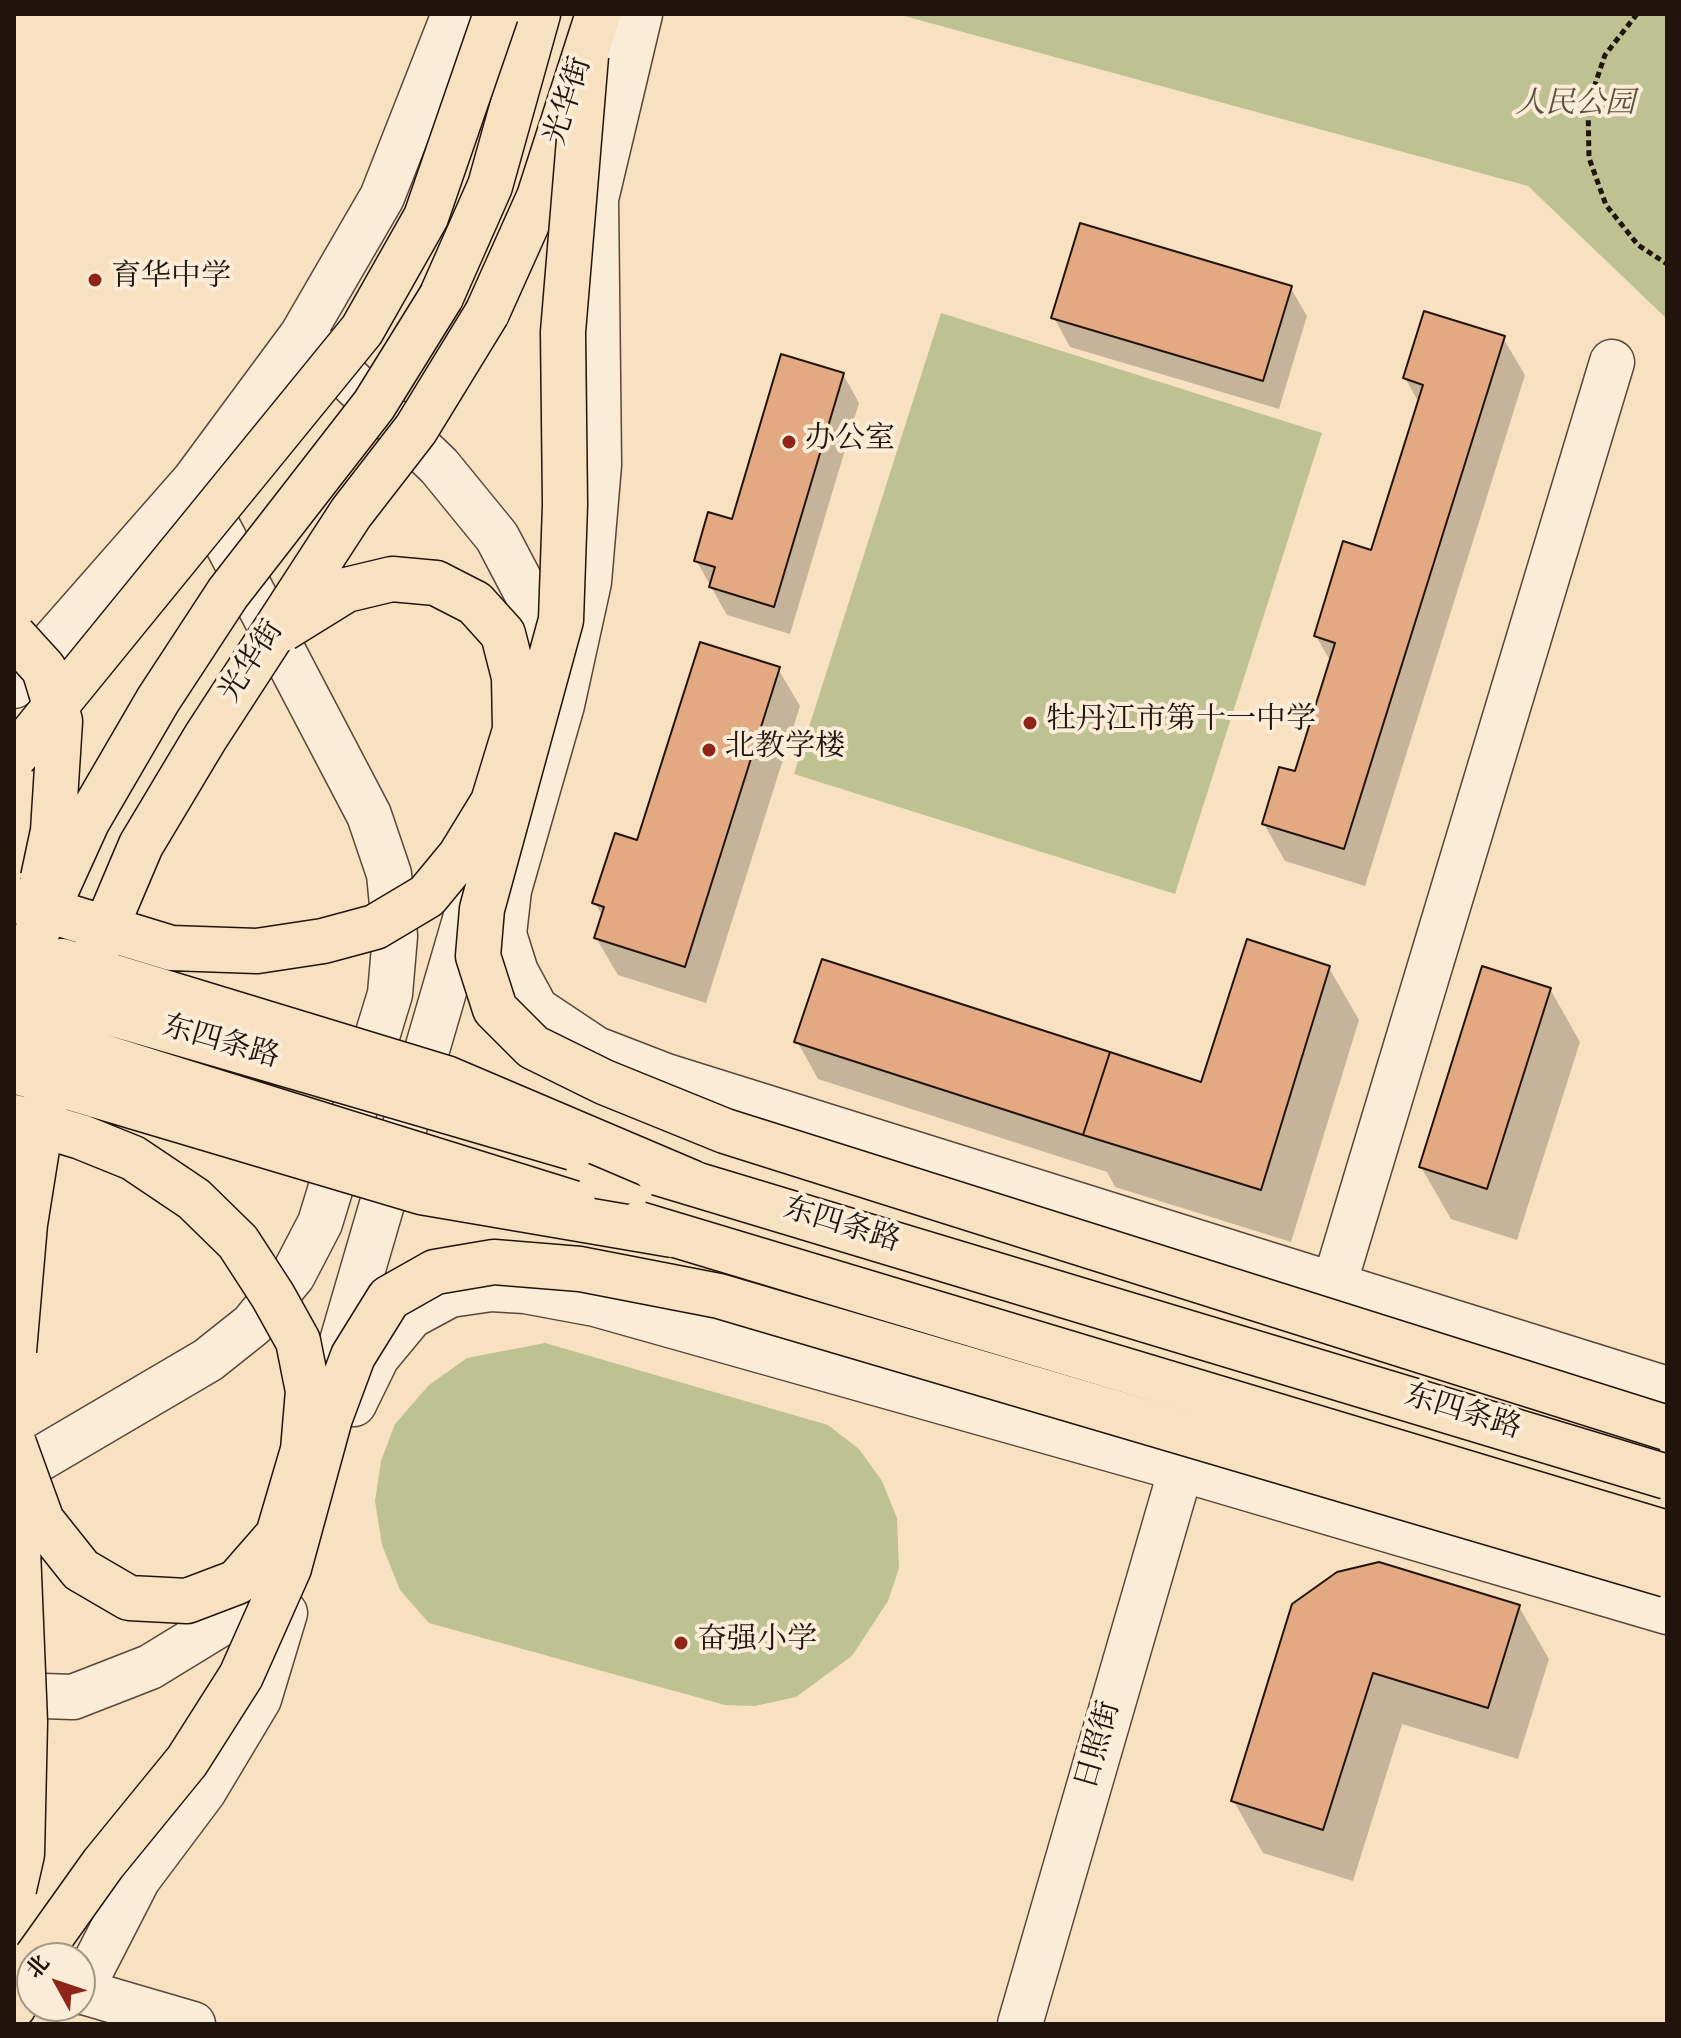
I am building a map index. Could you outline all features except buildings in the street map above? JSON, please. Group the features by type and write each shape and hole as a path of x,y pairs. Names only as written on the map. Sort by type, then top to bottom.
{"main road":[{"path":"14,757 362,330 426,217 496,14"},
{"name":"光华街","path":"14,998 19,961 87,822 158,700 228,593 374,405 441,297 490,186 538,14"},
{"name":"光华街","path":"14,1351 25,1224 43,1111 88,970 141,845 205,738 351,513 416,429 487,313 539,197 598,14"},
{"path":"586,56 563,332 565,505 561,620 482,909 478,956 495,1009 533,1047 604,1082 725,1131 1667,1428"},
{"path":"14,900 171,948 257,951 323,941 375,927 427,896 460,856 493,802 515,730 514,677 503,634 475,603 436,583 392,579 346,590 271,637"},
{"path":"14,636 44,669 60,721 53,831 19,961"},
{"name":"东四条路","path":"19,961 446,1078 693,1183 1667,1477"},
{"path":"14,1029 673,1235 1667,1533"},
{"path":"14,1071 421,1192 673,1235"},
{"path":"14,1117 81,1137 133,1158 194,1199 238,1242 273,1296 298,1341 308,1391 303,1450 278,1535 237,1582 187,1601 129,1598 81,1570 42,1521 14,1444"},
{"path":"47,1942 103,1864 187,1761 241,1676 289,1568 330,1418 353,1356 389,1298 435,1272 494,1262 580,1269 719,1296 1667,1575"},
{"path":"14,1437 25,1722 22,1854 14,1889"}],"street":[{"path":"14,686 194,481 302,335 382,197 454,14"},
{"path":"640,14 596,199 599,465 589,582 562,705 509,890 504,934 516,972 536,1009 596,1049 666,1076 1667,1389"},
{"path":"302,335 439,466 497,537 538,615 562,705"},
{"path":"1334,1285 1612,362"},
{"path":"14,1474 208,1360 252,1325 293,1275 320,1223 390,994 395,936 389,874 369,815 194,481"},
{"path":"273,1581 546,644"},
{"path":"96,1961 138,1879 204,1791 259,1699 313,1523 356,1397 377,1357 411,1316 450,1295 491,1289 525,1291 595,1304 1181,1469 1667,1612"},
{"name":"日照街","path":"1020,2024 1181,1469"},
{"path":"14,1695 73,1697 150,1667 217,1626 273,1581 313,1523"},
{"path":"96,1997 193,2024"}],"path":[{"path":"1637,14 1605,55 1588,105 1589,158 1606,205 1638,245 1667,264"}],"green space":[{"name":"人民公园","path":"897,14 1667,14 1667,319 1528,186"},
{"path":"941,313 1322,433 1175,894 794,774"},
{"path":"545,1343 828,1425 859,1449 882,1481 897,1518 899,1568 888,1601 852,1656 796,1697 755,1706 725,1705 429,1623 400,1590 382,1545 375,1501 381,1461 395,1424 429,1385 467,1358"}],"place":[{"name":"育华中学","path":"95,280"},
{"name":"办公室","path":"789,442"},
{"name":"牡丹江市第十一中学","path":"1030,723"},
{"name":"北教学楼","path":"709,750"},
{"name":"奋强小学","path":"681,1643"}]}
